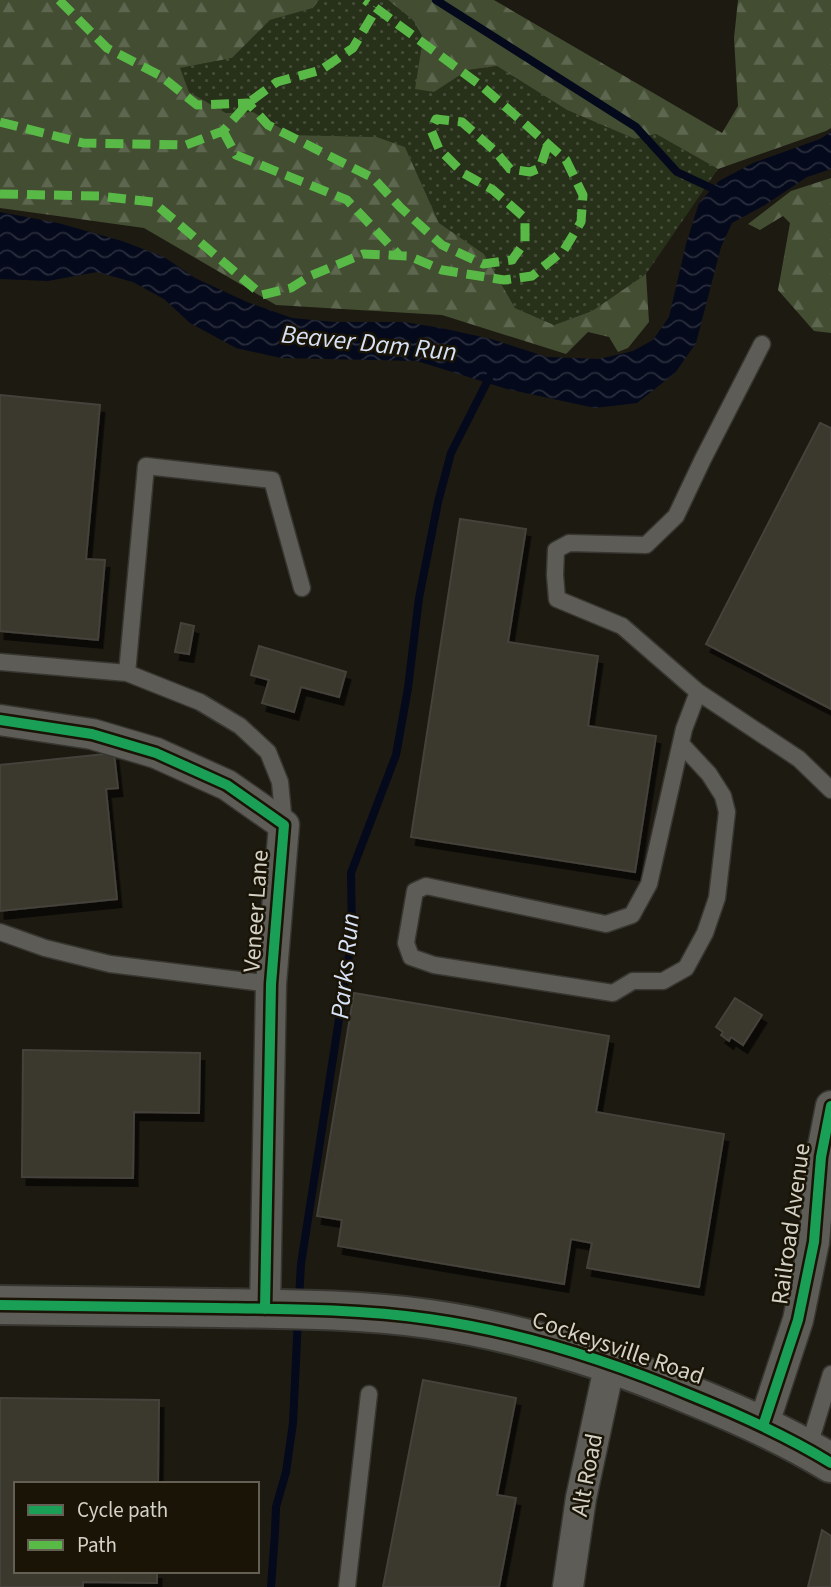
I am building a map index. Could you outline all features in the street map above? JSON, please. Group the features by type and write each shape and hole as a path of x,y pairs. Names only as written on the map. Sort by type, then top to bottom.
{"street":[{"name":"Veneer Lane","path":"0,720 92,734 156,753 226,785 284,825 271,984 289,1309"},
{"name":"Railroad Avenue","path":"763,1426 798,1320 825,1188 823,1138 831,1106"},
{"name":"Cockeysville Road","path":"0,1306 289,1309 391,1315 464,1325 538,1340 610,1363 763,1426 820,1456"},
{"name":"Alt Road","path":"568,1587 581,1498 610,1363"}],"lane":[{"path":"762,344 676,516 646,545 569,543 556,550 557,599 622,626 698,692 799,759 831,790"},
{"path":"127,673 146,466 272,480 302,588"},
{"path":"0,662 127,673 200,702 240,726 268,752 280,782 284,825"},
{"path":"681,744 709,774 723,796 727,812 718,898 705,933 686,968 663,981 633,981 613,993 434,965 411,957 406,943 415,891 426,886 606,924 632,915 649,884 684,729 698,692"},
{"path":"0,932 45,948 110,964 271,984"},
{"path":"820,1456 831,1374"},
{"path":"347,1587 369,1394"}],"green space":[{"path":"0,0 319,0 313,8 270,20 232,58 180,68 189,92 226,113 253,112 292,135 377,137 405,147 439,223 484,254 515,308 554,325 592,311 646,274 649,322 628,348 618,352 609,337 588,332 566,354 442,315 276,305 144,228 0,208"},
{"path":"319,0 388,0 414,21 423,38 416,88 434,92 468,70 497,66 567,110 635,139 656,134 718,169 646,274 592,311 554,325 515,308 484,254 439,223 405,147 377,137 292,135 253,112 226,113 189,92 179,68 232,58 270,20 313,8"},
{"path":"388,0 494,0 722,133 738,106 734,38 738,0 831,0 831,128 718,169 656,134 635,139 567,110 497,66 468,70 434,92 415,89 423,38 414,21"},
{"path":"831,178 831,333 814,331 778,290 790,223 783,216 760,230 748,224 791,191"}],"water":[{"name":"Beaver Dam Run","path":"831,132 831,169 807,177 732,223 721,247 696,343 675,373 637,403 595,408 507,389 417,361 281,358 236,348 190,323 164,299 133,282 97,272 48,281 0,279 0,212 58,223 122,241 164,257 195,278 247,302 292,318 334,322 404,322 491,339 547,357 599,359 633,351 653,340 669,317 686,244 699,203 719,181 753,163 820,139"}],"building":[{"path":"0,395 100,405 86,559 105,560 98,640 0,631"},
{"path":"820,423 831,428 831,709 706,644"},
{"path":"460,519 526,529 508,642 598,656 588,726 656,736 635,872 411,837"},
{"path":"181,623 194,626 189,654 175,652"},
{"path":"259,646 346,672 339,697 301,687 294,712 262,703 269,680 251,675"},
{"path":"114,753 118,788 106,789 117,899 0,911 0,765"},
{"path":"354,993 609,1036 596,1112 724,1134 699,1287 587,1268 592,1243 571,1239 564,1284 338,1246 342,1220 317,1216"},
{"path":"735,998 762,1015 743,1045 731,1037 729,1041 716,1027"},
{"path":"23,1050 200,1053 199,1113 134,1112 133,1178 22,1177"},
{"path":"423,1380 516,1398 497,1495 516,1498 499,1587 383,1587"},
{"path":"0,1398 159,1400 158,1482 14,1482 14,1573 157,1573 157,1583 83,1582 83,1587 0,1587"},
{"path":"822,1530 831,1536 831,1587 808,1587"}],"waterway":[{"path":"436,0 636,127 677,172 722,193"},
{"name":"Parks Run","path":"299,1299 301,1264 352,936 351,873 396,755 408,688 419,598 438,502 451,453 490,376"},
{"name":"Parks Run","path":"271,1587 276,1507 286,1472 293,1423 298,1318"}],"marked path":[{"path":"59,0 107,48 161,76 197,105 248,103 268,125 373,178 442,245 483,264 512,260 525,242 525,218 493,190 463,173 439,149 431,130 436,119 462,122 495,151 510,169 530,172 540,168 548,144"},
{"path":"0,194 99,196 153,202 262,295 291,288 310,276 363,254 409,256 442,270 504,280 532,276 564,250 581,222 583,195 566,160 484,88 365,0"},
{"path":"0,122 83,143 186,145 223,131 248,103 277,82 321,70 353,48 377,8"},
{"path":"223,131 236,155 347,200 400,256"}],"cycle path":[{"path":"0,720 92,734 156,753 227,785 284,825 271,984 265,1309"},
{"path":"763,1426 798,1320 814,1242 821,1157 831,1106"},
{"path":"0,1305 323,1310 429,1319 497,1331 564,1349 661,1383 746,1418 831,1463"}]}
